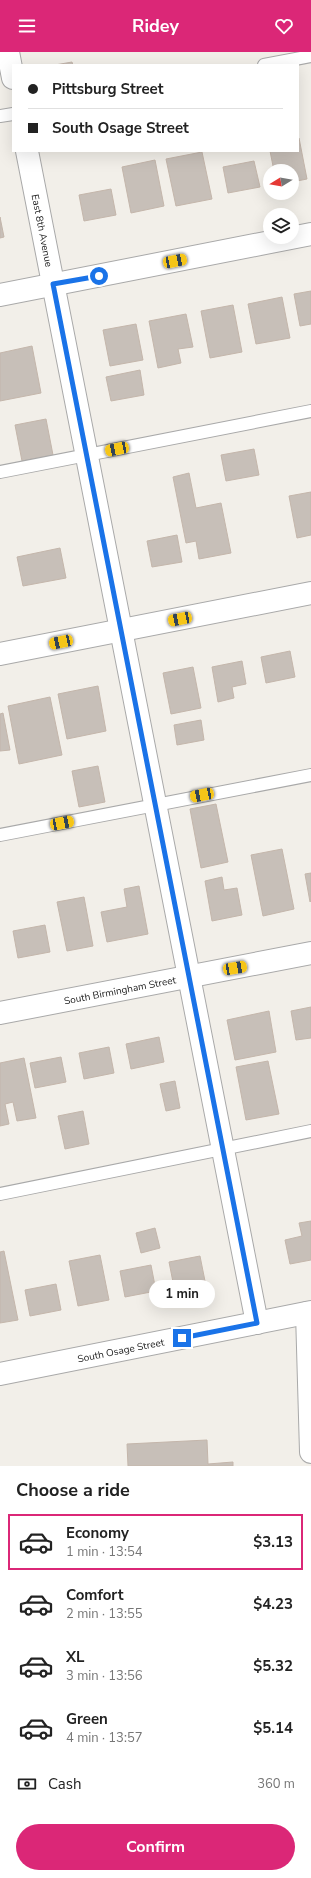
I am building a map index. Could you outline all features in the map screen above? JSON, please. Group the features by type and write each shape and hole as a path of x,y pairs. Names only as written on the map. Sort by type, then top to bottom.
{"street":[{"path":"8,52 12,73"},
{"name":"East 8th Avenue","path":"27,152 257,1323"},
{"path":"0,295 311,234"},
{"path":"0,654 311,593"},
{"name":"South Birmingham Street","path":"0,1013 311,953"},
{"path":"309,1313 311,1452"},
{"name":"South Osage Street","path":"0,1374 309,1313"}],"lane":[{"path":"269,64 311,56"},
{"path":"0,116 12,114"},
{"path":"0,472 311,411"},
{"path":"0,835 311,774"},
{"path":"0,1194 311,1131"}],"building":[{"path":"72,62 73,64 61,64"},
{"path":"299,138 307,179 299,181 299,164 273,164 270,152 299,152"},
{"path":"202,152 212,199 176,206 166,159"},
{"path":"155,160 164,206 131,213 122,167"},
{"path":"254,161 260,187 228,193 223,167"},
{"path":"111,189 116,215 84,221 79,195"},
{"path":"0,217 4,237 0,238"},
{"path":"311,291 311,324 300,326 294,294"},
{"path":"282,297 290,338 256,344 248,304"},
{"path":"233,305 242,352 210,358 201,311"},
{"path":"186,314 193,347 178,349 181,363 158,368 149,321"},
{"path":"136,324 143,360 110,366 103,330"},
{"path":"32,346 41,393 0,401 0,353"},
{"path":"140,370 144,395 111,401 106,377"},
{"path":"46,419 53,455 22,461 15,425"},
{"path":"254,449 259,475 226,481 221,455"},
{"path":"189,473 196,508 221,503 231,553 199,559 196,541 186,543 173,477"},
{"path":"311,492 311,535 297,538 289,496"},
{"path":"177,535 182,562 152,567 147,541"},
{"path":"60,548 66,578 23,586 17,557"},
{"path":"290,651 295,677 266,683 261,657"},
{"path":"242,661 246,684 232,687 234,698 218,702 212,667"},
{"path":"193,667 201,708 171,714 163,673"},
{"path":"98,686 106,731 67,739 58,694"},
{"path":"50,697 62,755 19,764 8,706"},
{"path":"3,713 10,750 0,751 0,714"},
{"path":"201,720 204,740 177,745 174,725"},
{"path":"98,766 105,802 79,807 72,771"},
{"path":"216,804 228,862 201,868 190,809"},
{"path":"282,849 294,909 263,916 251,855"},
{"path":"311,873 311,901 310,902 305,874"},
{"path":"222,877 224,890 237,888 242,915 212,921 205,881"},
{"path":"139,886 148,934 107,942 101,912 127,907 124,889"},
{"path":"84,897 93,946 67,951 57,902"},
{"path":"45,925 50,952 18,958 13,931"},
{"path":"311,1007 311,1038 296,1040 291,1011"},
{"path":"269,1011 276,1052 235,1060 227,1020"},
{"path":"159,1037 164,1062 131,1069 126,1044"},
{"path":"109,1047 114,1073 84,1079 79,1053"},
{"path":"61,1057 66,1082 35,1088 30,1063"},
{"path":"24,1058 36,1118 17,1121 13,1102 5,1104 9,1124 0,1126 0,1063"},
{"path":"268,1061 279,1114 246,1120 236,1067"},
{"path":"175,1081 180,1108 166,1111 160,1084"},
{"path":"83,1111 89,1144 65,1149 58,1116"},
{"path":"311,1221 311,1260 290,1264 285,1240 302,1236 299,1223"},
{"path":"155,1228 160,1248 141,1253 136,1233"},
{"path":"4,1251 18,1320 0,1323 0,1252"},
{"path":"100,1255 109,1300 78,1306 69,1261"},
{"path":"200,1256 205,1281 174,1287 169,1262"},
{"path":"151,1265 156,1291 125,1297 120,1271"},
{"path":"56,1284 61,1310 30,1316 25,1290"},
{"path":"207,1440 208,1464 233,1462 233,1466 128,1466 127,1444"}],"route":[{"path":"99,276 53,284 257,1323 182,1338"}]}
